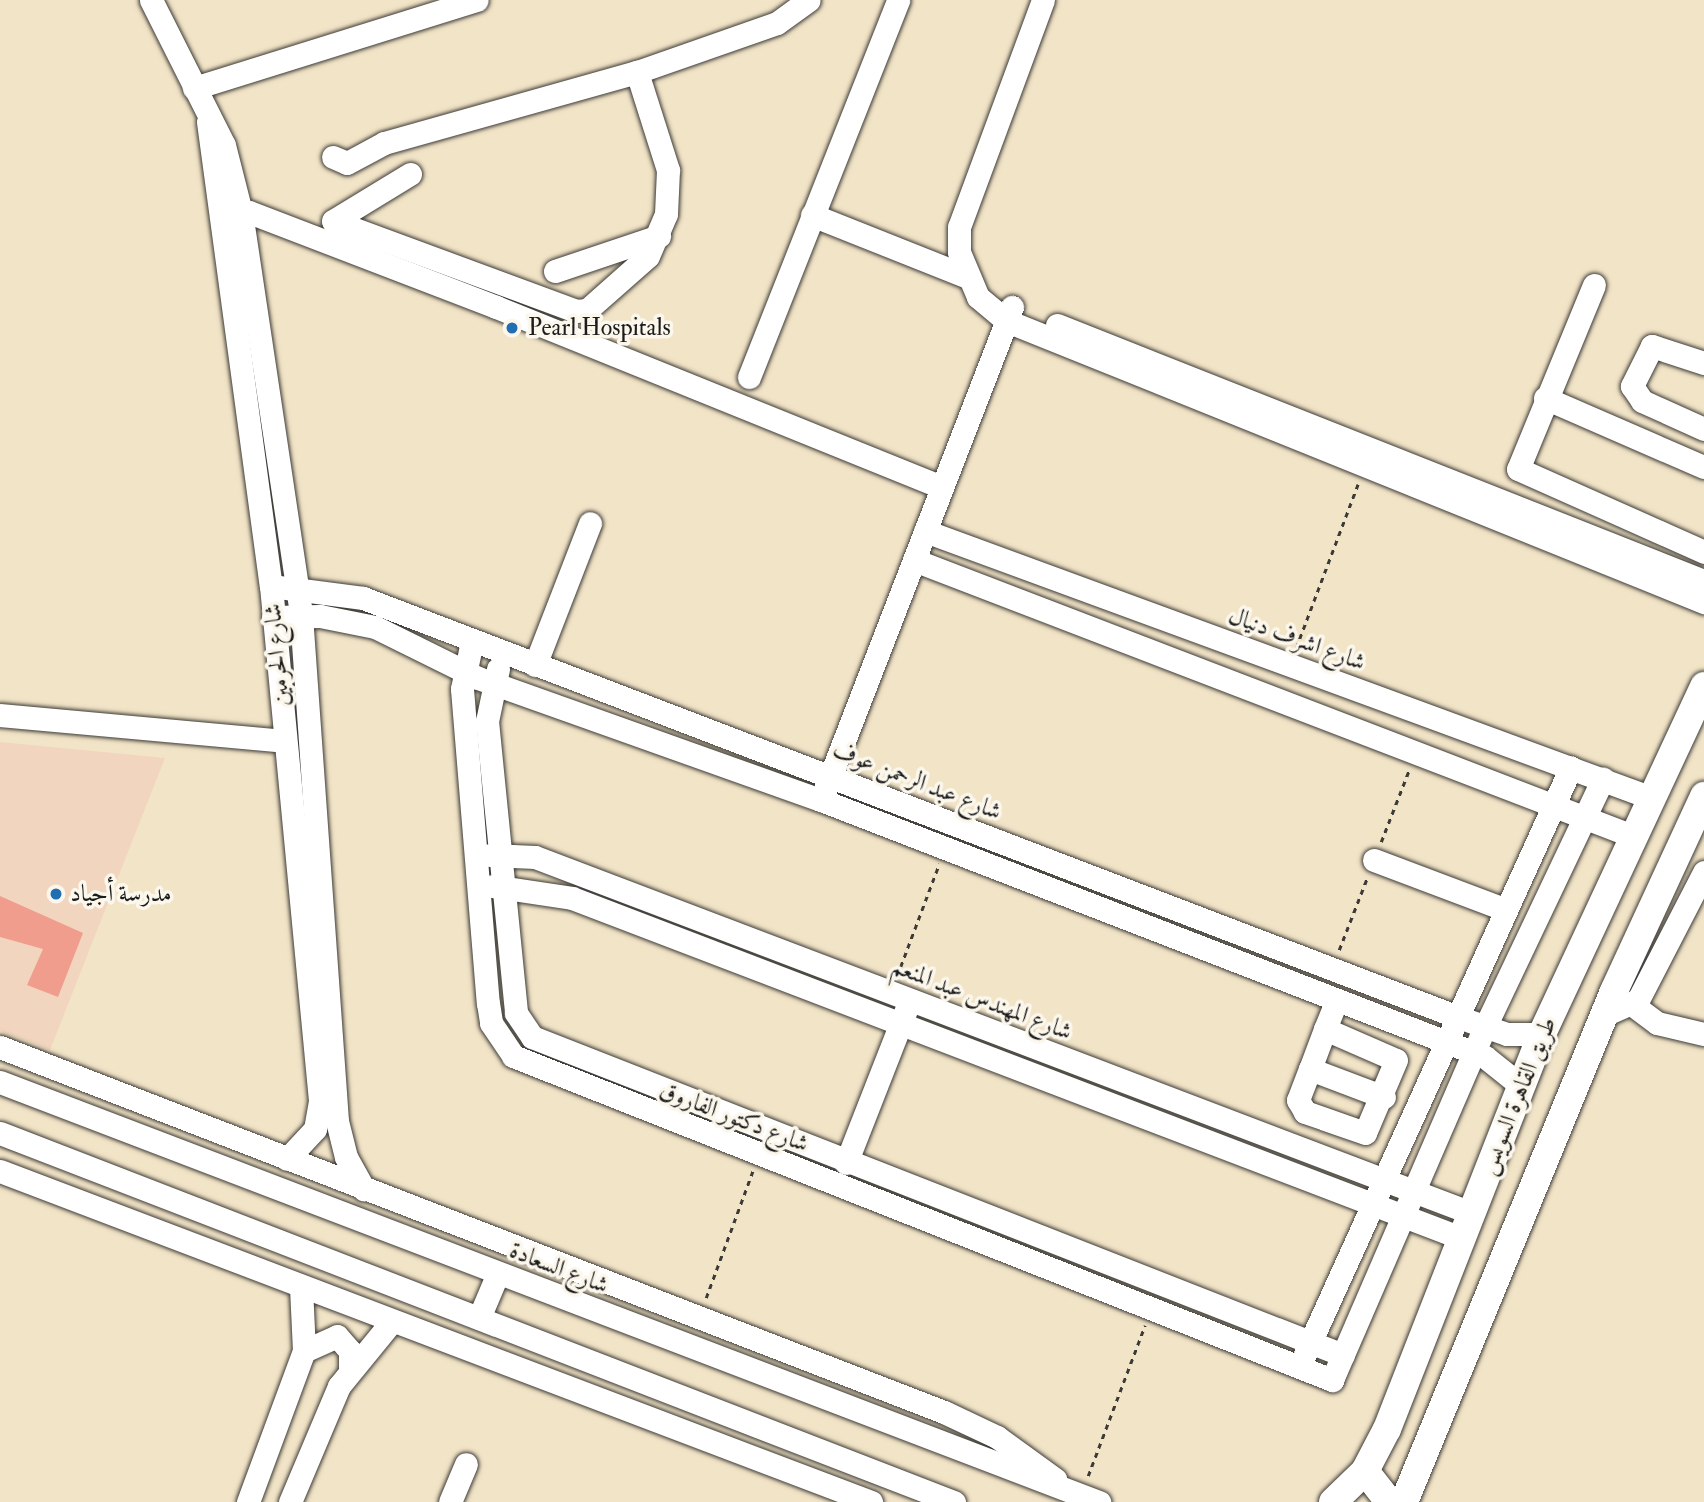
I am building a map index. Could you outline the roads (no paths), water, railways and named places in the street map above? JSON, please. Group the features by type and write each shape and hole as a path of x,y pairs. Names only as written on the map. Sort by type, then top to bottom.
{"main road":[{"name":"طريق القاهرة السويس","path":"1333,1502 1365,1471 1387,1429 1520,1085 1630,835 1704,687"},
{"name":"طريق القاهرة السويس","path":"1404,1502 1604,1014 1693,844 1704,796"},
{"path":"1365,1471 1389,1502"}],"street":[{"name":"شارع الحرمين","path":"151,0 208,122 224,145 234,240 298,585 337,1121 346,1157 364,1189"},
{"path":"194,88 477,0"},
{"path":"333,157 347,163 384,143 637,72 777,23 809,0"},
{"path":"749,377 898,0"},
{"path":"1043,0 959,227 965,276 978,297 1009,314 1365,466 1704,602"},
{"path":"410,174 333,217 476,275 584,311 633,273 659,236 668,170 637,72"},
{"path":"230,213 468,296 942,487"},
{"path":"812,215 965,276"},
{"path":"234,240 271,226"},
{"path":"555,271 659,236"},
{"name":"شارع الحرمين","path":"234,240 271,586 320,1101 314,1129 287,1159"},
{"path":"468,296 476,275"},
{"path":"496,307 505,285"},
{"path":"1594,285 1517,463 1520,473 1704,552"},
{"path":"821,800 1009,314"},
{"path":"1009,314 1704,581"},
{"path":"1704,363 1655,345 1632,386 1642,401 1704,429"},
{"path":"1545,398 1704,467"},
{"path":"1593,537 1605,510"},
{"path":"535,665 590,523"},
{"name":"شارع اشرف دنيال","path":"926,531 1649,797"},
{"path":"914,560 1630,835"},
{"name":"شارع عبد الرحمن عوف","path":"271,586 298,585 363,598 1485,1027 1542,1034"},
{"path":"274,617 301,615 366,624 495,682 821,800 1474,1052 1510,1070 1520,1085"},
{"name":"شارع دكتور الفاروق","path":"472,641 463,667 477,872 491,1023 506,1049 530,1067 759,1154 1332,1380 1343,1355 544,1044 516,1013 504,852 487,721 501,652"},
{"path":"0,715 284,741"},
{"path":"1299,1367 1571,768"},
{"path":"1343,1355 1485,1027 1603,779"},
{"path":"477,872 504,852"},
{"name":"شارع المهندس عبد المنعم","path":"504,852 535,857 1384,1180 1413,1192 1466,1226"},
{"path":"1374,860 1506,910"},
{"name":"شارع المهندس عبد المنعم","path":"477,872 506,892 572,898 1404,1214 1466,1226"},
{"path":"1604,1014 1633,1005 1704,872"},
{"path":"846,1163 901,1023 900,996"},
{"path":"1325,1029 1391,1054 1396,1068 1366,1133 1315,1116 1298,1100 1336,1000"},
{"path":"1633,1005 1657,1023 1704,1034"},
{"path":"530,1067 544,1044"},
{"path":"0,1047 971,1424 1024,1453 1084,1497"},
{"path":"1310,1069 1384,1097"},
{"name":"شارع السعادة","path":"0,1082 1084,1497"},
{"path":"105,1088 125,1130"},
{"path":"0,1133 954,1502"},
{"path":"63,1195 96,1170"},
{"path":"0,1171 871,1502"},
{"path":"480,1318 499,1273"},
{"path":"248,1502 304,1351 300,1287"},
{"path":"632,1292 669,1338"},
{"path":"290,1502 350,1368 392,1321"},
{"path":"304,1351 337,1336 351,1352 350,1368"},
{"path":"689,1433 747,1422"},
{"path":"450,1502 466,1464"}],"place":[{"name":"Pearl Hospitals","path":"512,328"},
{"name":"مدرسة أجياد","path":"56,894"}]}
